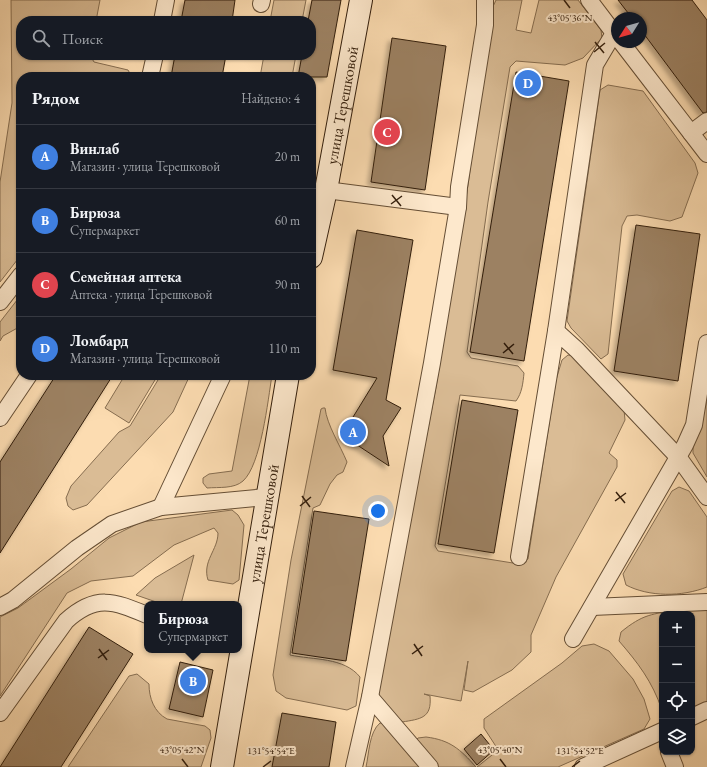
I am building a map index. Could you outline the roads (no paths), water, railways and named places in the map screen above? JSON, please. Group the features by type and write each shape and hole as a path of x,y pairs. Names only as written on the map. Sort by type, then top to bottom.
{"main road":[{"name":"улица Терешковой","path":"316,235 326,190 361,0"},
{"name":"улица Терешковой","path":"242,625 287,380"},
{"name":"улица Терешковой","path":"222,767 237,653"}],"lane":[{"path":"163,16 166,0"},
{"path":"354,767 370,697 433,355 458,207 459,187 485,25 485,0"},
{"path":"589,0 611,29"},
{"path":"518,557 556,331 595,65 611,45"},
{"path":"626,48 707,154"},
{"path":"151,72 154,60"},
{"path":"692,133 707,121"},
{"path":"326,190 458,207"},
{"path":"0,302 16,281"},
{"path":"556,331 577,350 679,458 707,497"},
{"path":"573,639 679,458 694,425 707,343"},
{"path":"0,418 26,380"},
{"path":"161,507 221,380"},
{"path":"0,607 13,600 91,537 112,524 161,507 266,497"},
{"path":"0,713 66,621 79,609 104,601 123,605 144,614"},
{"path":"592,607 707,602"},
{"path":"370,697 430,767"},
{"path":"695,716 707,710"},
{"path":"584,767 659,734"},
{"path":"670,755 675,767"}],"place":[{"name":"Ломбард","path":"528,83"},
{"name":"Семейная аптека","path":"387,132"},
{"name":"Винлаб","path":"353,432"},
{"name":"Бирюза","path":"193,681"}]}
